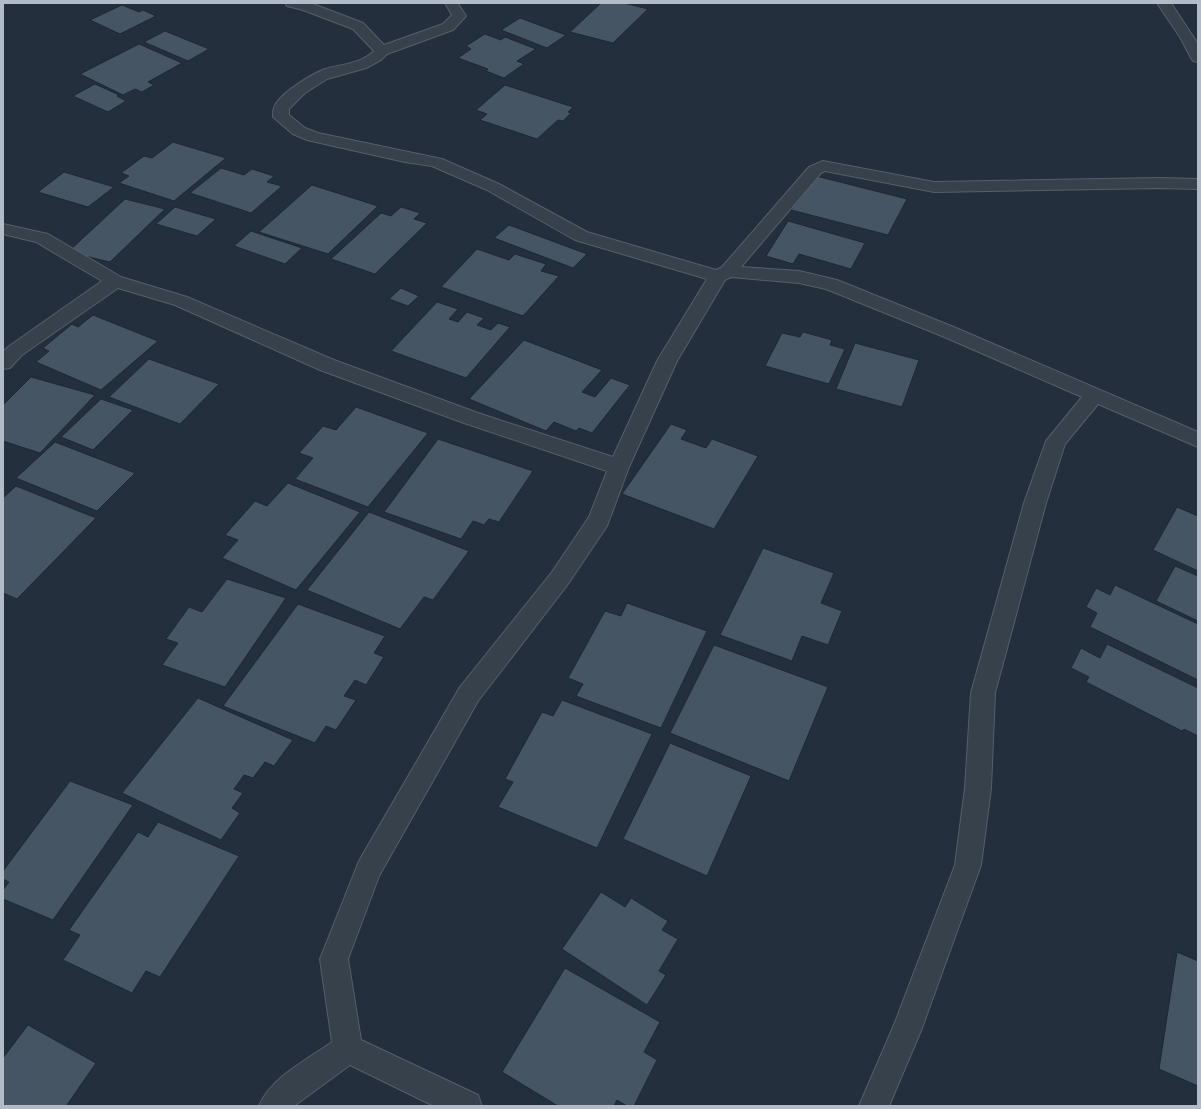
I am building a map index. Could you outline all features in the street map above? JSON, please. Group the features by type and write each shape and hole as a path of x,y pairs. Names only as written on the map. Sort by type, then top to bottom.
{"street":[{"path":"292,3 308,7 358,26 382,51"},
{"path":"452,3 451,4 459,16 448,27 382,51 376,58 359,66 323,75 293,93 281,108 281,117 299,131 313,137 436,162 493,186 526,207 581,236 723,274 799,277 831,284 949,332 1198,440"},
{"path":"1164,3 1187,37 1198,58"},
{"path":"348,1049 334,959 368,870 469,694 560,578 599,520 619,467 667,361 723,274 815,170 823,166 934,187 1159,183 1198,184"},
{"path":"3,229 42,238 115,281 181,301 327,365 456,413 619,467"},
{"path":"3,362 16,351 115,281"},
{"path":"874,1106 907,1028 968,865 978,788 983,693 1035,503 1056,441 1094,396"},
{"path":"274,1106 284,1094 348,1049"},
{"path":"348,1049 467,1106"}],"building":[{"path":"601,3 624,3 648,9 613,43 570,32"},
{"path":"122,5 139,12 143,10 156,16 120,34 90,20"},
{"path":"520,18 566,35 547,48 501,30"},
{"path":"165,31 209,49 188,61 144,42"},
{"path":"485,34 501,40 505,37 536,49 517,61 524,64 504,78 486,71 488,69 458,58 471,49 466,46"},
{"path":"139,44 182,63 148,82 154,85 142,92 135,89 123,95 80,74"},
{"path":"95,84 119,95 117,96 126,101 108,112 73,96"},
{"path":"505,85 573,107 568,112 571,113 563,121 558,120 537,139 480,120 487,114 476,110"},
{"path":"173,142 226,158 174,201 119,183 129,176 121,173 144,156 152,158"},
{"path":"221,168 244,175 252,169 274,176 267,182 282,186 251,213 190,193"},
{"path":"64,172 114,187 88,207 38,192"},
{"path":"812,175 907,199 888,235 791,210"},
{"path":"312,185 378,206 328,254 259,232"},
{"path":"125,199 165,209 110,262 68,252"},
{"path":"175,207 216,219 197,236 156,224"},
{"path":"401,207 420,213 414,219 427,223 375,274 331,259 381,213 391,216"},
{"path":"788,221 865,243 851,269 799,254 793,264 766,256"},
{"path":"509,225 587,254 573,268 494,238"},
{"path":"251,231 302,248 285,264 234,246"},
{"path":"477,249 509,260 515,254 546,264 541,271 559,276 523,316 441,287"},
{"path":"401,288 419,296 408,306 389,299"},
{"path":"437,302 458,309 449,319 458,322 467,312 484,318 477,325 491,330 498,323 510,327 466,378 391,351"},
{"path":"93,315 158,341 101,390 36,362 49,351 43,348 72,324 78,327"},
{"path":"803,332 832,340 830,345 845,349 829,384 765,366 782,333 800,337"},
{"path":"524,340 602,370 582,392 595,397 611,378 630,385 592,433 579,428 576,431 554,422 546,431 469,399"},
{"path":"855,343 919,360 902,407 836,389"},
{"path":"149,359 219,384 180,424 109,397"},
{"path":"31,377 95,395 40,453 3,441 3,405"},
{"path":"101,399 133,410 93,450 61,437"},
{"path":"356,407 428,433 368,507 295,479 313,458 299,453 323,426 336,430"},
{"path":"671,424 687,430 681,439 706,448 712,439 758,456 714,529 622,494"},
{"path":"438,439 533,471 499,522 489,519 484,525 473,521 461,539 384,512"},
{"path":"55,442 135,473 97,511 16,478"},
{"path":"288,483 360,512 296,590 222,558 238,540 225,535 255,501 267,506"},
{"path":"16,486 96,518 17,599 3,593 3,498"},
{"path":"1177,507 1198,516 1198,571 1153,550"},
{"path":"369,512 469,551 433,600 424,597 400,629 307,590"},
{"path":"763,548 834,573 821,603 842,611 828,645 802,636 792,661 720,635"},
{"path":"1175,566 1198,576 1198,621 1156,601"},
{"path":"227,579 286,598 225,687 162,665 178,643 166,639 189,607 202,612"},
{"path":"1115,585 1198,624 1198,680 1090,627 1097,613 1086,607 1096,588 1110,595"},
{"path":"627,603 707,631 661,728 576,696 583,684 568,678 605,611 621,616"},
{"path":"298,604 385,636 374,653 384,657 366,685 355,680 344,696 356,700 336,730 326,726 315,743 223,706"},
{"path":"1107,644 1198,688 1198,736 1184,729 1182,731 1086,682 1089,677 1071,668 1081,648 1100,658"},
{"path":"714,645 828,687 789,781 670,733"},
{"path":"198,698 293,740 274,766 265,762 253,778 244,775 234,789 243,793 232,808 240,813 221,840 122,793"},
{"path":"562,700 652,734 597,848 498,807 513,782 505,779 542,712 553,716"},
{"path":"670,743 751,776 707,876 623,839"},
{"path":"70,781 133,805 53,920 3,899 3,890 9,882 3,879 3,871"},
{"path":"158,822 239,856 160,977 146,971 132,993 63,960 80,935 69,930 138,832 148,837"},
{"path":"601,892 625,907 631,898 668,921 662,930 678,939 659,971 666,975 647,1005 562,949"},
{"path":"1177,952 1198,961 1198,1086 1159,1069"},
{"path":"565,968 660,1022 644,1052 657,1060 634,1106 627,1106 617,1100 614,1106 558,1106 502,1072"},
{"path":"28,1025 96,1063 67,1105 70,1106 3,1106 3,1058"}]}
